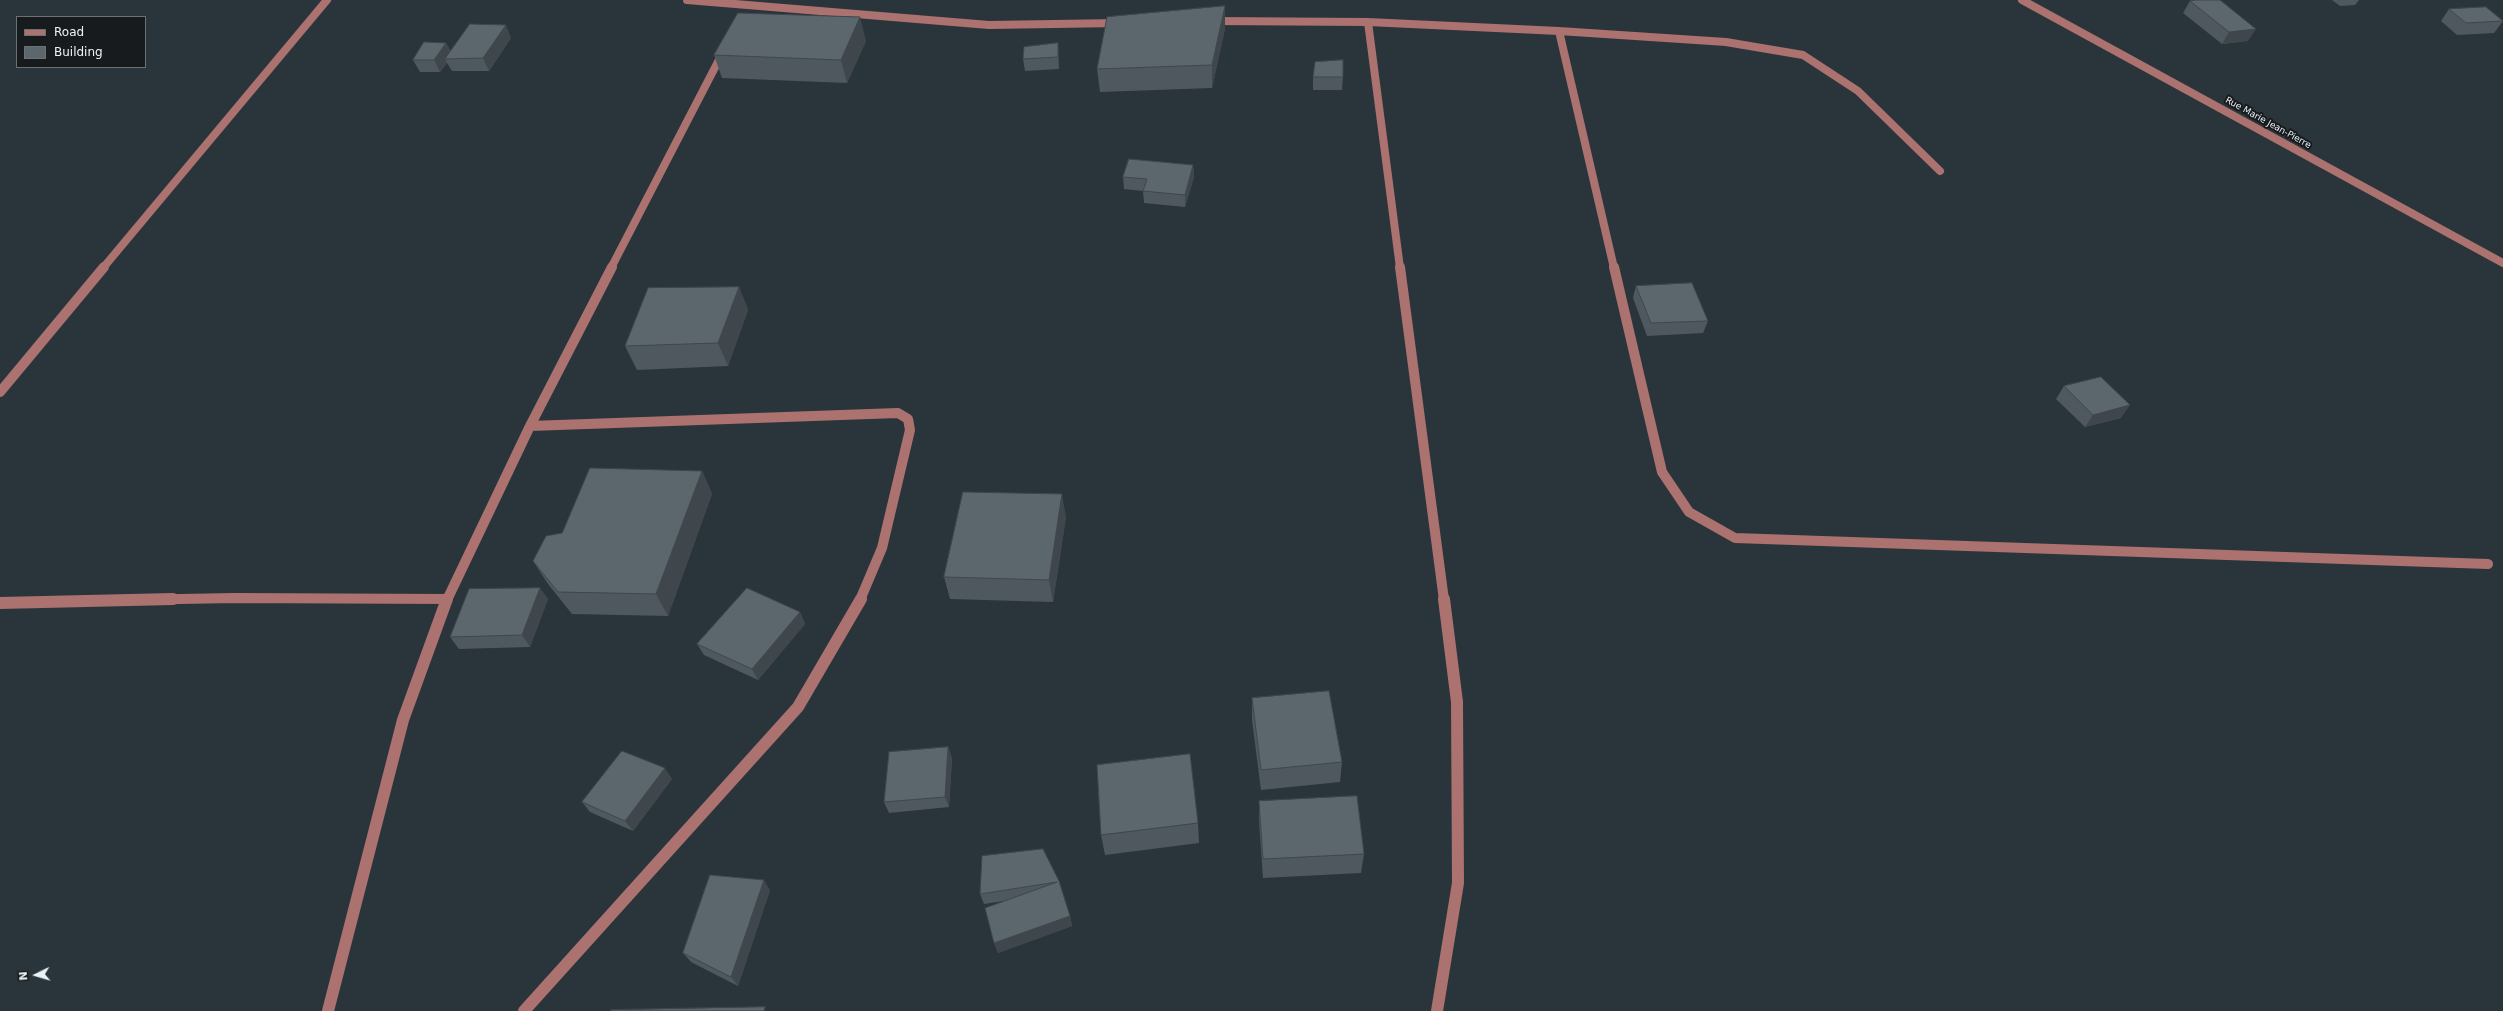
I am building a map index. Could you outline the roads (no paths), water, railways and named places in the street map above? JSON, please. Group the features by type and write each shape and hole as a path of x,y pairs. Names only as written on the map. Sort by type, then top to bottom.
{"street":[{"path":"0,392 327,0"},
{"path":"687,0 989,24 1130,23"},
{"name":"Rue Marie Jean-Pierre","path":"2022,0 2503,263"},
{"path":"740,18 748,4"},
{"path":"1208,22 1368,22 1559,31 1726,42 1802,55 1858,92 1940,171"},
{"path":"1368,22 1457,702 1458,883 1437,1011"},
{"path":"1559,31 1662,472 1689,512 1735,538 2488,564"},
{"path":"328,1011 404,720 447,599 530,426 730,40"},
{"path":"524,1011 798,707 857,608 882,548 910,430 908,420 898,413 530,426"},
{"path":"0,603 234,598 447,599"}]}
